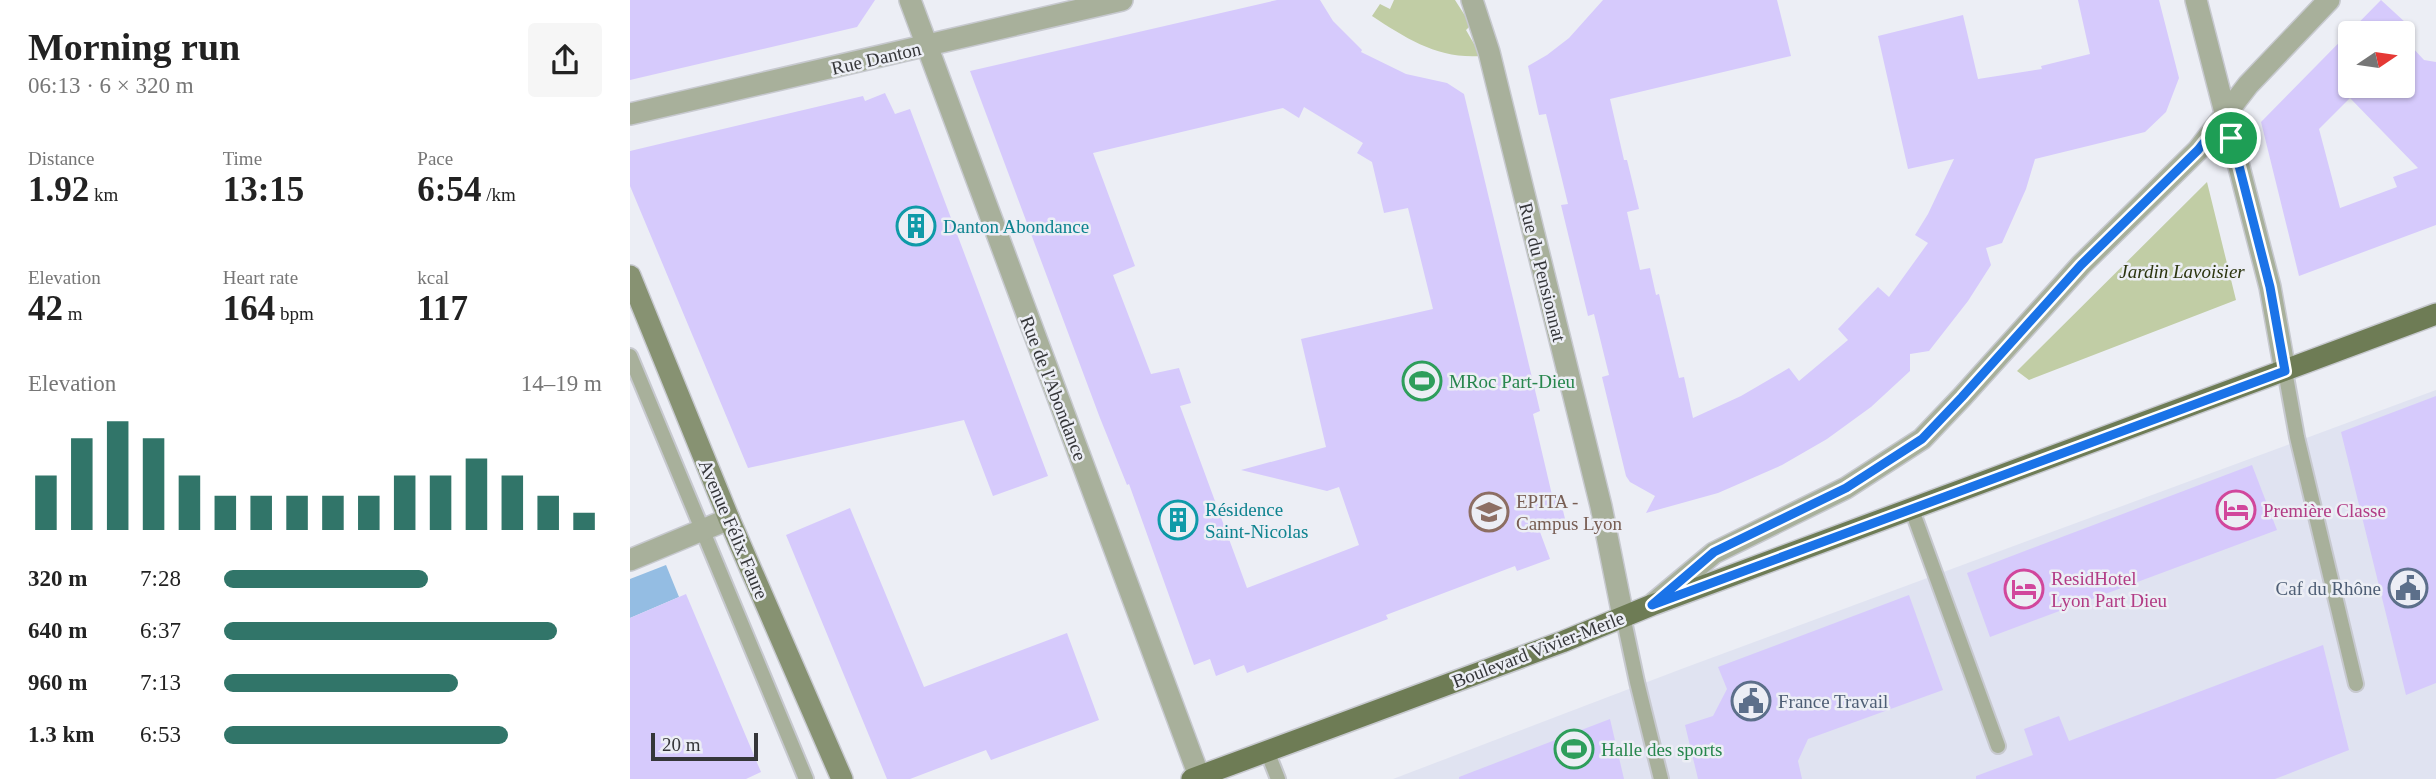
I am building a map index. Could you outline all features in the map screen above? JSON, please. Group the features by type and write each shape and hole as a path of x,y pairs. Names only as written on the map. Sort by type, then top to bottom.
{"main road":[{"name":"Avenue Félix Faure","path":"630,276 729,519 842,779"},
{"name":"Boulevard Vivier-Merle","path":"1196,778 1562,642 1652,605 2436,314"}],"street":[{"name":"Rue de l'Abondance","path":"910,0 1196,778"},
{"name":"Rue Danton","path":"630,114 1122,0"},
{"name":"Rue du Pensionnat","path":"1472,0 1489,52 1613,562 1623,617"},
{"path":"2196,0 2275,315 2285,371"},
{"path":"1652,605 1714,552 1846,488 1922,439 2081,265 2198,150 2248,85 2329,0"},
{"path":"630,560 729,519"}],"lane":[{"name":"Avenue Félix Faure","path":"630,356 806,779"},
{"path":"2285,371 2297,437 2356,684"},
{"path":"1912,510 1998,746"},
{"path":"1623,617 1661,779"},
{"path":"1267,751 1278,779"}],"shaded area":[{"path":"2436,390 2436,779 1393,779 1684,668"}],"green space":[{"path":"1394,0 1455,0 1471,25 1466,30 1481,56 1437,51 1411,40 1372,16 1380,4 1390,9"},
{"name":"Jardin Lavoisier","path":"2207,182 2236,300 2029,380 2017,371"}],"water":[{"path":"666,565 679,597 630,618 630,579"}],"building":[{"path":"630,0 875,0 857,27 630,80"},
{"path":"1277,0 1320,0 1333,21 1361,52 1406,74 1447,83 1464,94 1540,411 1533,414 1552,495 1559,494 1567,527 1540,532 1550,559 1517,571 1515,566 1386,615 1388,619 1247,673 1244,665 1216,676 1210,659 1194,665 1129,484 1127,485 1100,418 970,71","holes":["1304,107 1363,143 1357,153 1372,162 1384,213 1408,208 1433,309 1301,339 1326,447 1241,470 1327,491 1339,487 1359,545 1247,588 1180,406 1191,403 1179,368 1151,374 1113,275 1135,266 1093,153 1283,108 1299,118"]},
{"path":"1603,0 1777,0 1791,56 1610,99 1639,209 1627,212 1640,270 1650,268 1679,378 1684,377 1693,418 1741,396 1789,368 1799,381 1848,340 1838,329 1878,287 1889,297 1928,243 1915,235 1954,159 1908,169 1878,36 1963,15 1978,79 2042,69 2041,66 2090,54 2078,0 2159,0 2179,78 2166,112 2145,132 2035,159 2026,189 2002,243 1986,248 1991,265 1968,301 1929,351 1910,354 1910,371 1871,407 1827,439 1782,465 1718,493 1646,513 1655,496 1630,482 1626,476 1602,377 1609,375 1594,314 1588,316 1561,205 1568,204 1546,114 1539,115 1528,66 1569,38"},
{"path":"2381,0 2404,21 2360,21"},
{"path":"2338,44 2338,98 2350,98 2415,98 2415,50 2424,60 2436,62 2436,225 2299,276 2261,122","holes":["2350,98 2418,168 2393,177 2397,187 2340,208 2319,129"]},
{"path":"885,93 895,114 910,109 1048,476 993,496 964,420 748,468 630,186 630,151 863,96 865,101"},
{"name":"Caf du Rhône","path":"2436,396 2436,683 2406,695 2341,432"},
{"path":"2252,465 2277,530 1990,637 1967,573"},
{"path":"850,508 924,687 1067,633 1099,720 991,760 986,750 910,779 887,779 786,535"},
{"path":"686,594 761,772 746,779 630,779 630,618"},
{"path":"1909,595 1943,690 1808,739 1798,761 1802,779 1698,779 1685,725 1713,716 1727,689 1718,667"},
{"path":"2323,645 2349,750 2275,779 1976,779 1976,776 2033,755 2024,729 2059,716 2069,741"},
{"name":"Halle des sports","path":"1610,719 1624,779 1459,779 1459,777"}],"place":[{"name":"Danton Abondance","path":"916,226"},
{"name":"MRoc Part-Dieu","path":"1422,381"},
{"name":"Première Classe","path":"2236,510"},
{"name":"EPITA - Campus Lyon","path":"1489,512"},
{"name":"Résidence Saint-Nicolas","path":"1178,520"},
{"name":"Caf du Rhône","path":"2408,588"},
{"name":"ResidHotel Lyon Part Dieu","path":"2024,589"},
{"name":"France Travail","path":"1751,701"},
{"name":"Halle des sports","path":"1574,749"}],"route":[{"path":"2226,115 2231,138 2270,287 2285,371 1652,605 1714,552 1846,488 1922,439 2081,265 2198,150 2226,115"}]}
